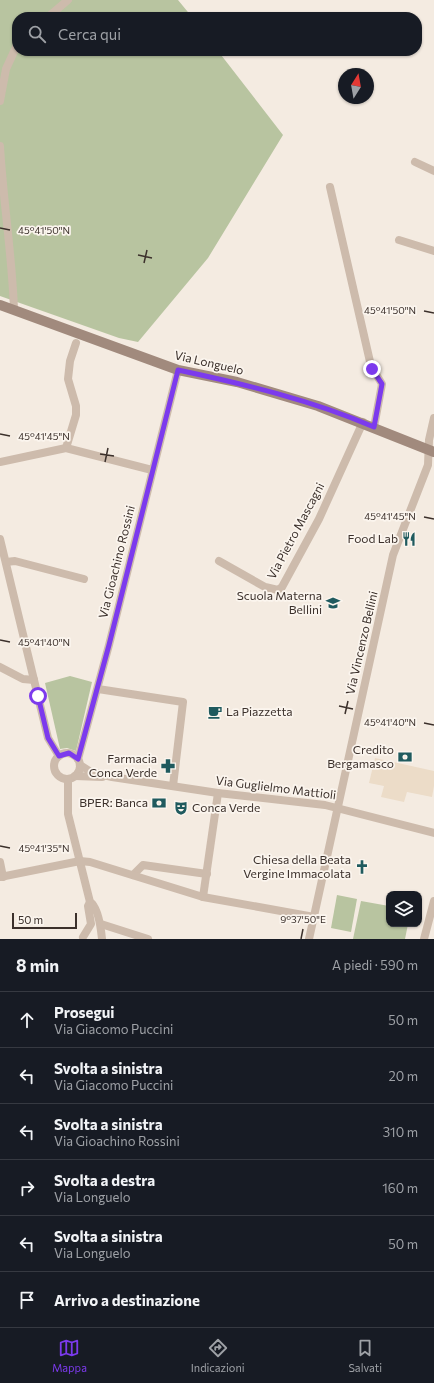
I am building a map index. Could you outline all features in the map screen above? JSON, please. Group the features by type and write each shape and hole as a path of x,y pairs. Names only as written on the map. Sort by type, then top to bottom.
{"street":[{"path":"54,12 68,0"},
{"path":"0,101 6,68 12,55"},
{"path":"0,146 13,276 14,309"},
{"path":"415,162 434,171"},
{"path":"330,187 371,366 382,384 374,427"},
{"path":"399,240 434,251"},
{"name":"Via Longuelo","path":"0,305 178,370 259,388 363,422 431,450"},
{"name":"Via Longuelo","path":"0,309 41,319"},
{"path":"66,448 76,415 76,406 68,379 70,362 76,343"},
{"name":"Via Gioachino Rossini","path":"79,762 178,370"},
{"name":"Via Vincenzo Bellini","path":"309,939 393,556 428,465 434,418"},
{"name":"Via Pietro Mascagni","path":"219,561 265,587 278,590 319,518 363,422"},
{"path":"0,462 66,448 152,470"},
{"path":"0,539 48,738 59,756"},
{"path":"6,562 15,561 84,580"},
{"path":"0,668 23,679 34,680"},
{"path":"98,688 183,702 173,786"},
{"path":"72,777 59,776 55,770 55,762 59,756 69,753 79,762 72,777 68,814 90,902 88,906 91,924 80,938"},
{"name":"Via Guglielmo Mattioli","path":"79,762 91,772 112,777 218,793 287,800 338,808 434,833"},
{"name":"Via Guglielmo Mattioli","path":"72,777 112,777"},
{"path":"203,897 218,793"},
{"path":"0,862 1,877 80,860 203,897 314,916"},
{"path":"133,875 143,865 207,874"},
{"path":"424,939 431,927 434,901"},
{"path":"90,902 94,905 101,924 102,939"},
{"path":"101,924 148,939"},
{"path":"106,939 110,934 123,932"},
{"path":"80,938 92,936 98,939"}],"green space":[{"path":"0,0 178,0 188,12 12,12 12,56 222,56 283,135 208,258 138,342 119,338 0,296"},
{"path":"70,676 92,682 76,751 67,748 60,749 45,683"},
{"path":"337,895 357,899 351,932 331,928"},
{"path":"361,901 386,905 386,927 407,927 405,939 353,939"}],"shaded area":[{"path":"375,758 434,771 432,797 407,792 404,802 381,797 384,786 369,783"}],"place":[{"name":"Food Lab","path":"409,539"},
{"name":"Scuola Materna Bellini","path":"333,603"},
{"name":"La Piazzetta","path":"215,712"},
{"name":"Credito Bergamasco","path":"405,757"},
{"name":"Farmacia Conca Verde","path":"168,766"},
{"name":"BPER: Banca","path":"159,803"},
{"name":"Conca Verde","path":"181,808"},
{"name":"Chiesa della Beata Vergine Immacolata","path":"362,867"}],"route":[{"path":"38,696 48,738 59,756 69,753 78,759 109,645 178,370 237,382 266,390 318,406 374,427 382,384 372,369"}]}
